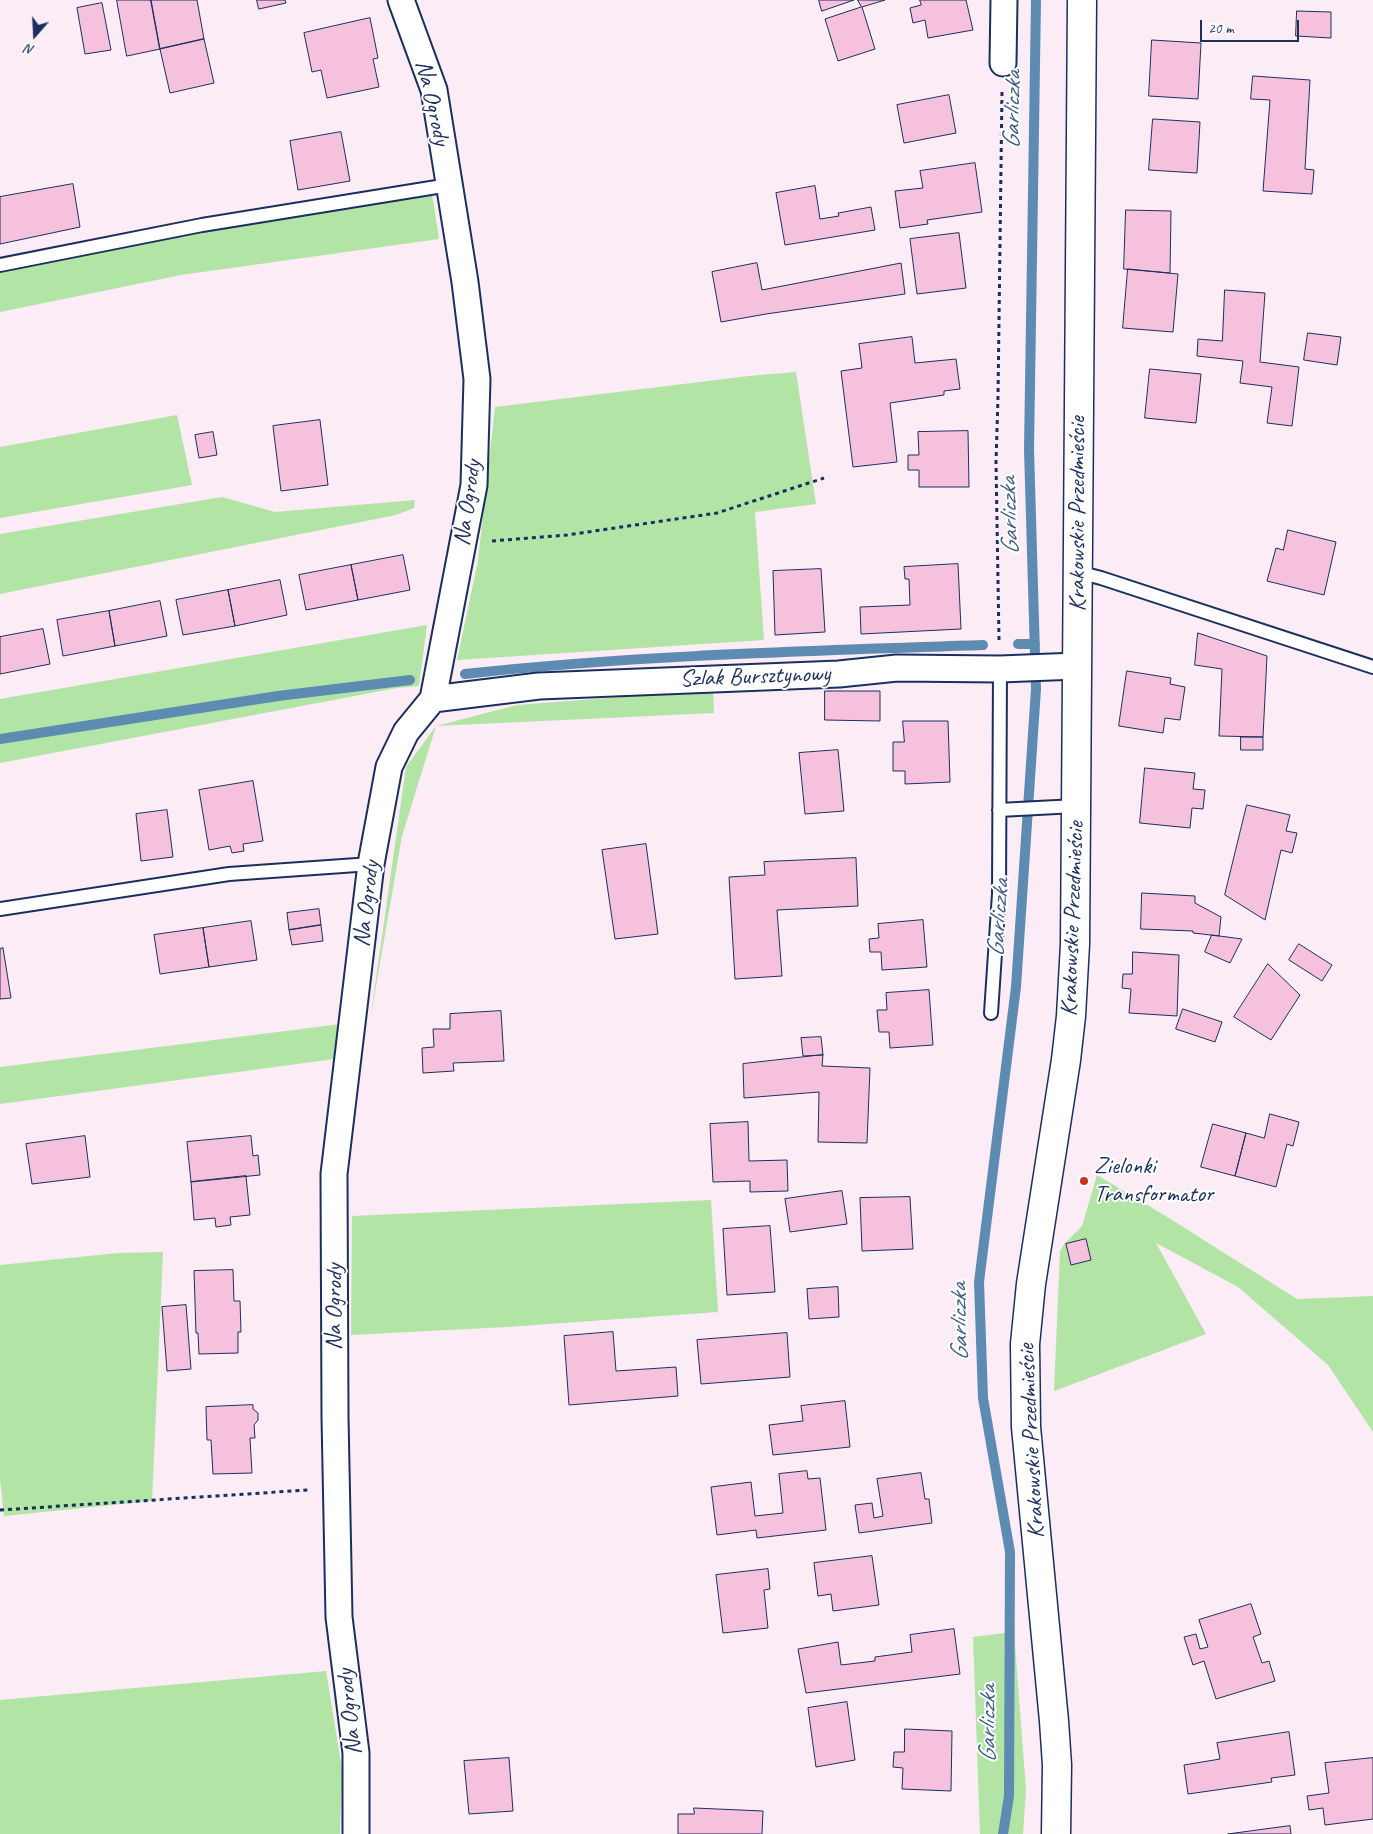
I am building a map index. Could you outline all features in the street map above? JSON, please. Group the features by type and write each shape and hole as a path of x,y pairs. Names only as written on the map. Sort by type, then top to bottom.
{"main road":[{"name":"Krakowskie Przedmieście","path":"1056,1834 1057,1782 1054,1721 1026,1427 1025,1344 1031,1284 1059,1109 1071,1016 1075,944 1063,806 1077,666 1082,0"}],"street":[{"name":"Na Ogrody","path":"356,1834 356,1753 339,1617 336,1489 334,1174 371,864 389,766 406,732 433,699 474,485 477,379 465,282 434,90 401,0"},
{"path":"1003,63 1004,0"},
{"name":"Szlak Bursztynowy","path":"433,699 539,686 839,674 897,668 1077,666"}],"lane":[{"path":"0,265 202,225 449,185"},
{"path":"1078,572 1373,667"},
{"path":"991,1013 1005,809 1008,668"},
{"path":"1005,809 1063,806"},
{"path":"0,909 229,874 371,864"}],"path":[{"path":"1003,63 1000,138 1001,222 996,462 1008,668"},
{"path":"463,543 567,536 717,513 824,478"},
{"path":"0,1510 336,1489"}],"green space":[{"path":"431,188 439,239 181,275 0,312 0,265"},
{"path":"796,372 816,504 755,512 764,640 457,660 478,561 495,407"},
{"path":"177,415 192,485 0,518 0,447"},
{"path":"222,497 275,512 415,500 414,508 396,515 0,594 0,534"},
{"path":"427,625 419,686 397,688 0,763 0,699"},
{"path":"713,690 714,713 436,726 517,705"},
{"path":"436,726 402,836 370,1021 406,767"},
{"path":"341,1024 334,1059 0,1104 0,1067"},
{"path":"1097,1175 1297,1299 1373,1296 1373,1432 1328,1365 1238,1287 1156,1243 1206,1334 1054,1391 1060,1251 1065,1243 1082,1226"},
{"path":"711,1200 718,1312 507,1327 351,1335 352,1216"},
{"path":"163,1252 152,1501 4,1516 0,1479 0,1265 118,1253"},
{"path":"1014,1632 1026,1790 1023,1834 980,1834 973,1637"},
{"path":"326,1671 342,1769 340,1834 0,1834 0,1700"}],"building":[{"path":"117,0 151,0 160,49 127,56"},
{"path":"151,0 197,0 204,39 160,49"},
{"path":"257,0 285,0 286,3 259,9"},
{"path":"819,0 854,0 822,11"},
{"path":"858,0 885,0 862,7 875,49 838,61 825,19 861,7"},
{"path":"920,0 966,0 973,30 928,38 925,20 913,23 910,8 921,5"},
{"path":"102,3 111,50 85,54 77,8"},
{"path":"1297,11 1331,12 1331,38 1296,36"},
{"path":"370,18 378,58 373,59 379,87 327,98 321,70 312,72 304,33"},
{"path":"204,39 214,83 170,93 160,49"},
{"path":"1152,40 1201,43 1198,99 1149,96"},
{"path":"1253,76 1310,80 1305,169 1314,170 1312,194 1263,191 1270,100 1251,99"},
{"path":"949,95 956,133 904,143 897,105"},
{"path":"1153,119 1200,122 1197,173 1149,170"},
{"path":"341,132 350,181 298,190 290,141"},
{"path":"975,163 982,212 927,220 928,224 900,228 895,191 923,188 920,171"},
{"path":"73,184 80,227 0,244 0,197"},
{"path":"815,186 820,219 839,216 838,213 871,207 875,230 785,245 776,193"},
{"path":"1126,210 1171,211 1170,273 1124,269"},
{"path":"959,233 966,288 917,294 910,239"},
{"path":"757,263 762,290 901,263 905,294 721,322 712,272"},
{"path":"1128,269 1178,274 1173,332 1123,328"},
{"path":"1225,290 1265,293 1260,362 1299,367 1292,426 1267,423 1272,387 1240,383 1243,361 1197,356 1198,339 1222,341"},
{"path":"1308,333 1341,337 1337,365 1304,360"},
{"path":"912,337 915,363 956,359 960,389 944,391 944,395 890,403 897,462 853,467 841,371 862,368 859,344"},
{"path":"1150,369 1201,374 1196,423 1145,418"},
{"path":"320,420 328,485 281,491 273,426"},
{"path":"968,431 969,487 919,487 919,470 908,470 908,455 919,455 918,432"},
{"path":"213,432 217,455 199,458 195,435"},
{"path":"1288,530 1336,542 1324,595 1267,581 1276,548 1283,550"},
{"path":"403,555 410,590 358,600 351,565"},
{"path":"958,564 961,629 861,634 860,607 910,605 909,579 905,579 904,567"},
{"path":"351,565 358,600 306,610 299,575"},
{"path":"821,569 825,632 775,635 773,571"},
{"path":"280,580 287,615 235,626 228,590"},
{"path":"228,590 235,626 183,635 176,600"},
{"path":"160,601 167,636 115,646 109,611"},
{"path":"109,611 115,646 63,656 57,620"},
{"path":"43,629 50,664 0,674 0,637"},
{"path":"1198,633 1267,656 1263,737 1219,736 1222,669 1195,665"},
{"path":"1127,671 1171,678 1170,684 1185,687 1180,720 1165,718 1163,733 1119,726"},
{"path":"825,691 880,691 880,721 825,720"},
{"path":"903,721 948,721 950,782 905,784 905,771 893,771 893,742 904,742"},
{"path":"1241,737 1263,737 1263,750 1241,750"},
{"path":"838,750 844,811 805,814 799,753"},
{"path":"1145,768 1195,773 1193,789 1205,790 1203,809 1192,808 1190,828 1140,823"},
{"path":"253,781 263,841 243,844 244,851 232,853 230,846 209,850 199,790"},
{"path":"1247,805 1290,815 1286,831 1297,833 1292,853 1281,850 1265,920 1225,895"},
{"path":"167,810 173,857 141,861 136,814"},
{"path":"646,844 658,934 615,939 602,850"},
{"path":"856,858 858,906 777,910 782,976 735,979 729,877 765,875 764,862"},
{"path":"1142,893 1195,896 1195,903 1221,917 1219,936 1193,933 1193,931 1141,929"},
{"path":"319,909 321,925 289,930 287,913"},
{"path":"923,920 927,967 882,970 881,952 870,952 869,939 879,938 878,924"},
{"path":"251,921 257,960 209,967 203,928"},
{"path":"321,925 323,941 292,945 289,930"},
{"path":"203,928 209,967 160,974 154,935"},
{"path":"1212,935 1242,939 1230,963 1205,952"},
{"path":"1299,944 1332,965 1322,981 1289,960"},
{"path":"3,948 11,998 0,999 0,949"},
{"path":"1133,952 1179,955 1177,1016 1129,1013 1131,989 1122,988 1123,974 1132,974"},
{"path":"1268,964 1300,995 1271,1040 1234,1017"},
{"path":"929,990 933,1045 890,1048 889,1032 879,1032 877,1010 887,1010 886,993"},
{"path":"1183,1009 1222,1022 1215,1042 1176,1029"},
{"path":"501,1011 504,1061 453,1063 454,1071 423,1073 422,1048 434,1047 433,1029 450,1029 450,1014"},
{"path":"821,1037 823,1055 803,1056 801,1038"},
{"path":"823,1055 822,1066 870,1068 867,1143 818,1142 819,1092 744,1098 743,1064"},
{"path":"1270,1114 1299,1122 1293,1146 1287,1144 1276,1187 1235,1176 1246,1133 1264,1138"},
{"path":"748,1122 749,1161 787,1160 788,1191 750,1192 750,1181 713,1182 710,1124"},
{"path":"1213,1124 1246,1133 1235,1176 1201,1167"},
{"path":"85,1136 90,1177 32,1184 26,1144"},
{"path":"251,1136 253,1156 258,1155 260,1175 191,1182 187,1142"},
{"path":"246,1176 250,1215 230,1217 231,1225 216,1227 215,1218 194,1220 191,1182"},
{"path":"842,1191 847,1224 790,1232 785,1199"},
{"path":"910,1197 913,1249 862,1251 860,1198"},
{"path":"770,1226 775,1292 727,1295 723,1229"},
{"path":"1086,1239 1091,1260 1071,1265 1066,1244"},
{"path":"233,1270 234,1301 240,1301 241,1332 238,1332 238,1353 199,1354 198,1333 196,1333 194,1271"},
{"path":"838,1287 839,1317 809,1319 807,1289"},
{"path":"186,1305 191,1369 167,1371 162,1307"},
{"path":"613,1332 616,1371 676,1367 678,1396 569,1405 564,1336"},
{"path":"787,1333 790,1377 701,1384 697,1340"},
{"path":"845,1401 850,1447 773,1455 769,1425 803,1421 801,1406"},
{"path":"253,1405 253,1409 258,1413 258,1420 254,1425 255,1438 250,1438 252,1473 213,1474 211,1440 207,1440 206,1407"},
{"path":"807,1471 808,1479 820,1478 826,1530 757,1538 756,1530 717,1535 711,1487 751,1482 755,1516 783,1513 779,1474"},
{"path":"921,1473 925,1499 929,1499 932,1523 859,1533 855,1505 872,1503 874,1518 883,1516 877,1479"},
{"path":"872,1556 879,1605 833,1611 831,1594 818,1596 814,1563"},
{"path":"768,1569 770,1589 764,1590 768,1628 723,1633 716,1575"},
{"path":"1251,1604 1261,1634 1253,1637 1262,1663 1269,1661 1275,1681 1216,1699 1204,1661 1193,1665 1184,1637 1196,1634 1200,1649 1208,1647 1199,1620"},
{"path":"954,1629 960,1674 806,1693 798,1649 838,1642 841,1665 875,1661 875,1657 912,1652 910,1635"},
{"path":"847,1702 855,1760 816,1767 808,1708"},
{"path":"905,1729 952,1731 951,1791 902,1789 903,1768 893,1767 894,1752 904,1752"},
{"path":"1289,1732 1295,1775 1271,1778 1272,1782 1188,1794 1184,1765 1220,1759 1217,1743"},
{"path":"509,1758 513,1811 469,1814 464,1761"},
{"path":"1373,1758 1373,1819 1325,1825 1323,1808 1309,1810 1307,1796 1329,1793 1325,1763"},
{"path":"694,1808 763,1811 762,1834 678,1834 678,1814 694,1814"},
{"path":"1290,1826 1291,1834 1228,1834"}],"waterway":[{"name":"Garliczka","path":"1003,1834 1009,1796 1010,1552 983,1398 979,1282 1016,987 1036,689 1029,449 1036,0"},
{"path":"1018,644 1035,644"},
{"path":"465,674 659,658 983,645"},
{"path":"0,739 278,696 410,680"}],"place":[{"name":"Zielonki Transformator","path":"1084,1181"}]}
